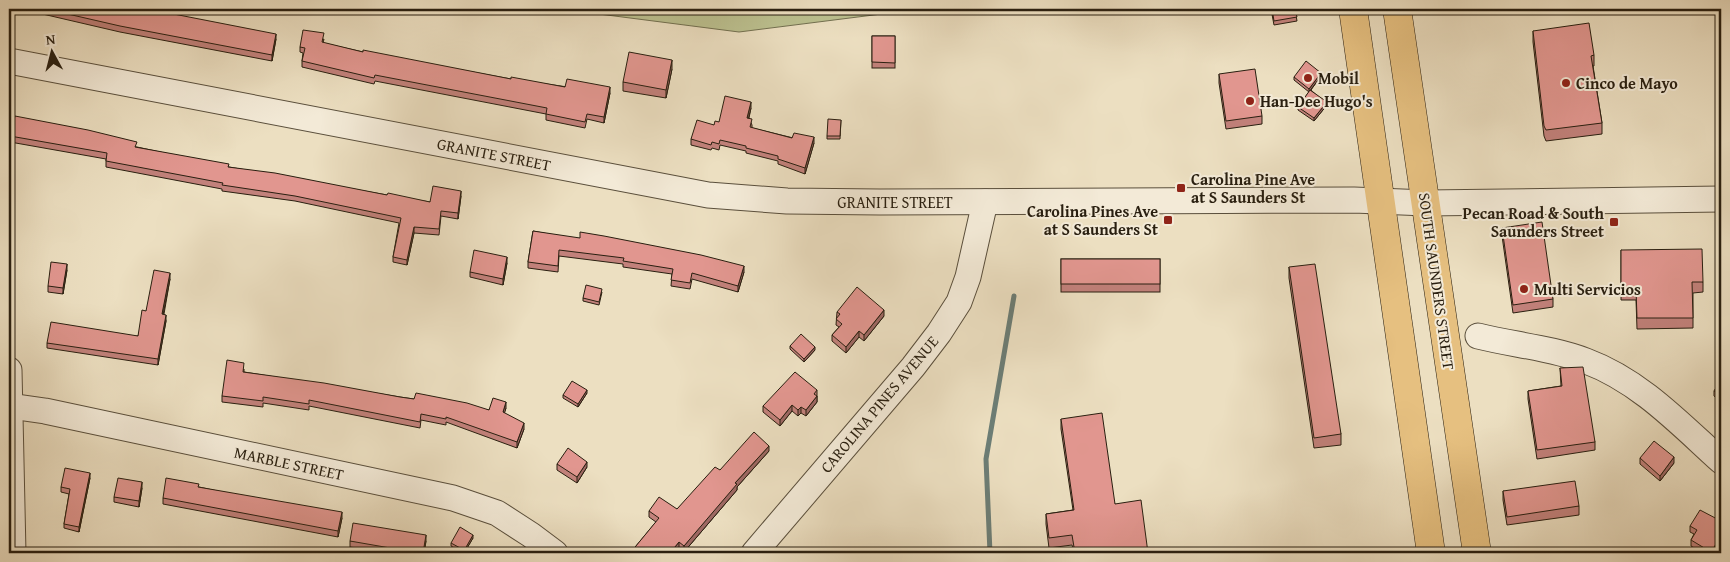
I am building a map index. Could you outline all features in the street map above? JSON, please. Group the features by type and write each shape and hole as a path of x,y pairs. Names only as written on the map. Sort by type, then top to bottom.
{"highway":[{"path":"1353,9 1431,553"},
{"name":"SOUTH SAUNDERS STREET","path":"1397,9 1477,553"}],"street":[{"name":"GRANITE STREET","path":"9,61 708,195 787,201 985,202"},
{"path":"985,202 1426,203 1721,199"},
{"name":"CAROLINA PINES AVENUE","path":"754,553 939,334 959,302 968,277 985,202"},
{"path":"1478,336 1553,351 1607,370 1655,402 1721,461"},
{"path":"9,370 13,553"},
{"name":"MARBLE STREET","path":"10,406 45,411 453,498 498,513 531,534 555,553"}],"green space":[{"path":"560,9 921,9 739,32"}],"building":[{"path":"46,9 148,9 276,34 272,55 120,26"},
{"path":"1272,9 1295,9 1297,17 1274,21"},
{"name":"Cinco de Mayo","path":"1589,23 1594,55 1591,56 1602,123 1546,130 1533,31"},
{"path":"303,30 324,33 322,42 363,52 363,50 511,79 511,77 565,87 567,79 610,87 604,117 587,114 585,122 546,114 547,108 375,75 374,78 302,61 305,48 300,47"},
{"path":"872,36 895,36 895,63 872,62"},
{"path":"629,52 672,60 666,90 623,82"},
{"name":"Mobil","path":"1306,61 1321,73 1309,89 1294,77"},
{"path":"1255,69 1262,116 1226,121 1219,74"},
{"path":"1310,90 1327,102 1314,118 1298,107"},
{"path":"725,96 751,102 747,118 752,119 750,127 792,138 794,133 814,137 805,168 778,159 778,156 746,148 746,146 720,140 719,144 712,142 711,145 691,139 697,120 714,125 715,121 719,122"},
{"path":"15,116 88,130 137,142 135,147 229,164 228,167 275,173 387,195 388,193 430,202 433,186 461,191 458,213 441,211 439,229 414,227 407,260 393,257 401,218 295,196 222,185 223,183 106,161 107,153 10,136"},
{"path":"828,119 841,120 840,136 827,136"},
{"path":"1542,222 1553,299 1513,305 1502,228"},
{"path":"533,231 580,238 580,232 701,255 744,266 738,286 692,273 690,283 671,280 673,269 623,261 624,258 559,250 558,266 528,262"},
{"path":"1702,249 1703,282 1692,282 1693,318 1637,318 1636,289 1621,289 1621,250"},
{"path":"474,250 507,257 503,279 470,272"},
{"path":"1061,259 1160,259 1160,284 1061,284"},
{"path":"51,262 67,264 63,288 48,286"},
{"path":"1315,264 1341,434 1314,438 1289,267"},
{"path":"154,270 170,273 162,314 166,315 158,359 47,343 51,322 138,336 142,310 146,311"},
{"path":"586,285 602,289 599,302 583,298"},
{"path":"857,287 884,310 864,335 859,331 846,347 832,335 842,324 836,319 840,314 837,312"},
{"path":"801,334 815,347 804,359 790,346"},
{"path":"227,360 244,363 243,372 324,383 414,399 416,393 467,403 489,410 493,398 506,402 503,412 524,423 517,442 446,417 446,419 421,414 420,422 309,400 309,404 263,397 263,401 222,396"},
{"path":"1583,367 1595,442 1537,450 1528,391 1562,386 1560,368"},
{"path":"795,372 817,390 814,394 817,396 806,410 801,407 798,410 792,405 780,420 763,406"},
{"path":"572,381 587,390 578,404 563,395"},
{"path":"1721,381 1721,397 1714,391"},
{"path":"1102,413 1115,504 1141,500 1148,553 1075,553 1072,535 1049,538 1046,514 1074,510 1061,419"},
{"path":"754,432 769,446 735,483 737,484 684,546 679,542 670,553 631,552 659,518 649,511 659,497 677,509 715,467 720,470"},
{"path":"1654,441 1674,457 1660,476 1640,458"},
{"path":"568,448 587,462 577,477 557,464"},
{"path":"65,468 90,473 79,527 64,524 70,489 61,487"},
{"path":"118,478 142,482 139,501 114,497"},
{"path":"166,478 199,484 198,487 342,512 338,531 163,498"},
{"path":"1575,481 1579,506 1507,517 1503,491"},
{"path":"1700,510 1721,521 1721,536 1711,552 1691,540 1697,530 1690,526"},
{"path":"353,523 426,535 423,553 350,541"},
{"path":"460,527 473,535 465,549 451,543"},
{"path":"462,548 471,553 459,553"}],"waterway":[{"path":"990,553 986,459 1014,296"}],"place":[{"name":"Mobil","path":"1308,78"},
{"name":"Cinco de Mayo","path":"1566,83"},
{"name":"Han-Dee Hugo's","path":"1250,101"},
{"name":"Carolina Pine Ave at S Saunders St","path":"1181,188"},
{"name":"Carolina Pines Ave at S Saunders St","path":"1168,220"},
{"name":"Pecan Road & South Saunders Street","path":"1614,222"},
{"name":"Multi Servicios","path":"1524,289"}]}
